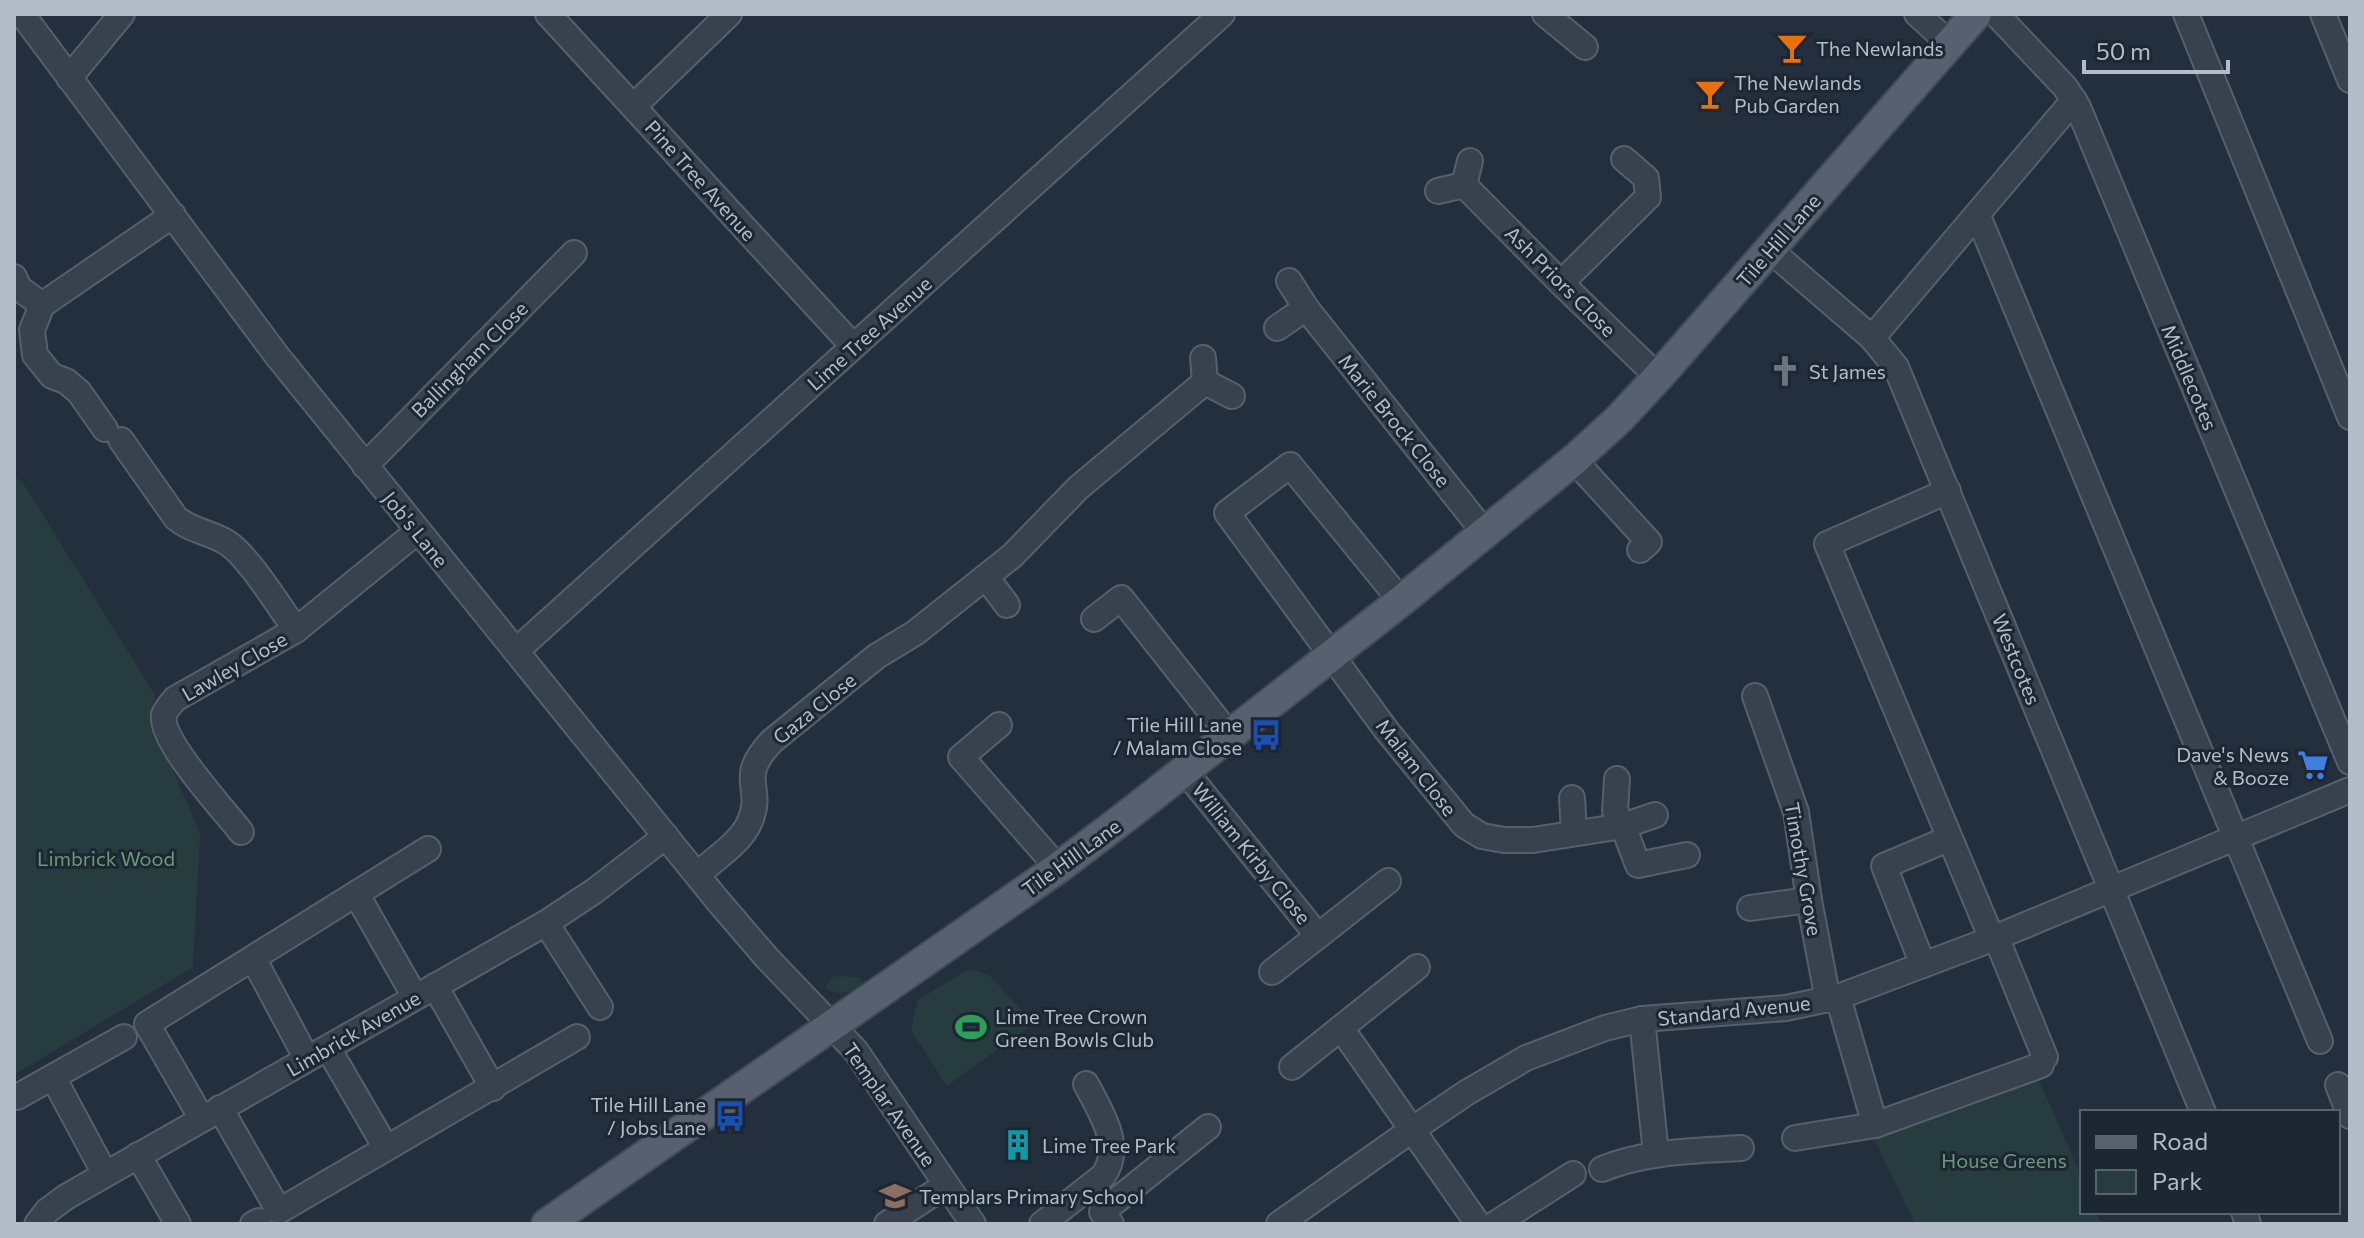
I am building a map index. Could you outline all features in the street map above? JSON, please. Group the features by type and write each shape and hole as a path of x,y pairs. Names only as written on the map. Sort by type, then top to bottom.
{"main road":[{"name":"Tile Hill Lane","path":"547,1224 1058,868 1401,601 1574,460 1619,419 1658,377 1976,14"}],"street":[{"name":"Job's Lane","path":"22,14 278,357 365,466 767,958 832,1025"},
{"path":"69,78 122,14"},
{"name":"Pine Tree Avenue","path":"548,14 853,346"},
{"path":"634,106 729,14"},
{"name":"Lime Tree Avenue","path":"516,651 1222,14"},
{"path":"1545,14 1585,47"},
{"path":"1917,14 1949,43"},
{"name":"Middlecotes","path":"1996,14 2074,100 2350,762"},
{"path":"2186,14 2350,417"},
{"path":"2323,14 2350,80"},
{"path":"1872,338 2074,100"},
{"path":"1561,283 1648,197 1646,178 1624,159"},
{"path":"1438,191 1464,185 1470,161"},
{"name":"Ash Priors Close","path":"1464,185 1658,377"},
{"path":"173,215 42,305 32,330 35,355 52,376 66,381 79,392 176,518 186,526 235,548 296,630"},
{"path":"1978,216 2320,1041"},
{"name":"Westcotes","path":"1770,250 1872,338 1896,367 2202,1110"},
{"name":"Ballingham Close","path":"365,466 574,253"},
{"path":"14,277 19,288 42,305"},
{"name":"Marie Brock Close","path":"1289,281 1306,308 1485,533"},
{"path":"1277,328 1306,308"},
{"name":"Gaza Close","path":"698,874 747,830 753,817 751,774 757,757 772,741 877,656 915,633 1012,556 1078,488 1204,370 1232,396"},
{"path":"1574,460 1649,542 1640,550"},
{"name":"Malam Close","path":"1401,601 1290,465 1227,513 1387,731 1464,825 1482,836 1533,840 1623,826 1655,815"},
{"path":"1795,1138 1875,1125 2043,1061 1827,544 1948,491"},
{"name":"Lawley Close","path":"241,832 173,746 167,735 164,716 175,699 296,630 418,531"},
{"path":"986,577 1007,605"},
{"path":"1094,619 1121,598 1230,736"},
{"name":"Timothy Grove","path":"1755,696 1796,812 1809,900 1833,998 1875,1125"},
{"path":"999,725 961,757 1058,868"},
{"name":"William Kirby Close","path":"1185,771 1318,936"},
{"path":"1617,779 1615,811 1638,865 1687,855"},
{"name":"Standard Avenue","path":"1279,1224 1466,1093 1526,1058 1605,1028 1642,1019 1786,1008 1833,998 1994,938 2350,790"},
{"path":"1572,798 1574,833"},
{"name":"Limbrick Avenue","path":"37,1224 53,1206 105,1174 546,923 593,892 666,836"},
{"path":"1923,965 1884,866 1948,839"},
{"path":"428,849 147,1024 279,1211 577,1037"},
{"name":"William Kirby Close","path":"1272,972 1388,881"},
{"path":"357,895 493,1088"},
{"path":"1750,908 1809,900"},
{"path":"546,923 600,1007"},
{"path":"253,958 386,1148"},
{"path":"1292,1067 1417,967"},
{"path":"1642,1019 1656,1154"},
{"name":"Templar Avenue","path":"832,1025 869,1068 973,1224"},
{"path":"1341,1028 1478,1224"},
{"path":"17,1097 124,1037"},
{"path":"53,1077 105,1174"},
{"path":"1042,1224 1103,1176 1113,1157 1109,1130 1086,1084"},
{"path":"2338,1085 2350,1116"},
{"path":"1111,1224 1102,1212 1208,1127"},
{"path":"1602,1169 1623,1160 1656,1154 1741,1148"},
{"path":"138,1155 178,1224"},
{"path":"1495,1224 1573,1174"},
{"path":"887,1224 946,1185"}],"green space":[{"name":"Limbrick Wood","path":"14,475 25,486 155,695 150,716 200,834 193,967 14,1075"},
{"name":"Lime Tree Crown Green Bowls Club","path":"969,969 989,975 1034,1023 947,1086 911,1030 918,1000"},
{"path":"833,976 858,977 863,984 849,992 835,992 825,988"},
{"name":"House Greens","path":"2039,1080 2080,1173 2080,1214 2097,1214 2102,1224 1915,1224 1873,1137"}],"place":[{"name":"The Newlands","path":"1792,48"},
{"name":"The Newlands Pub Garden","path":"1710,94"},
{"name":"St James","path":"1785,371"},
{"name":"Tile Hill Lane / Malam Close","path":"1266,735"},
{"name":"Dave's News & Booze","path":"2313,765"},
{"name":"Lime Tree Crown Green Bowls Club","path":"971,1027"},
{"name":"Tile Hill Lane / Jobs Lane","path":"730,1116"},
{"name":"Lime Tree Park","path":"1018,1145"},
{"name":"Templars Primary School","path":"895,1196"}]}
